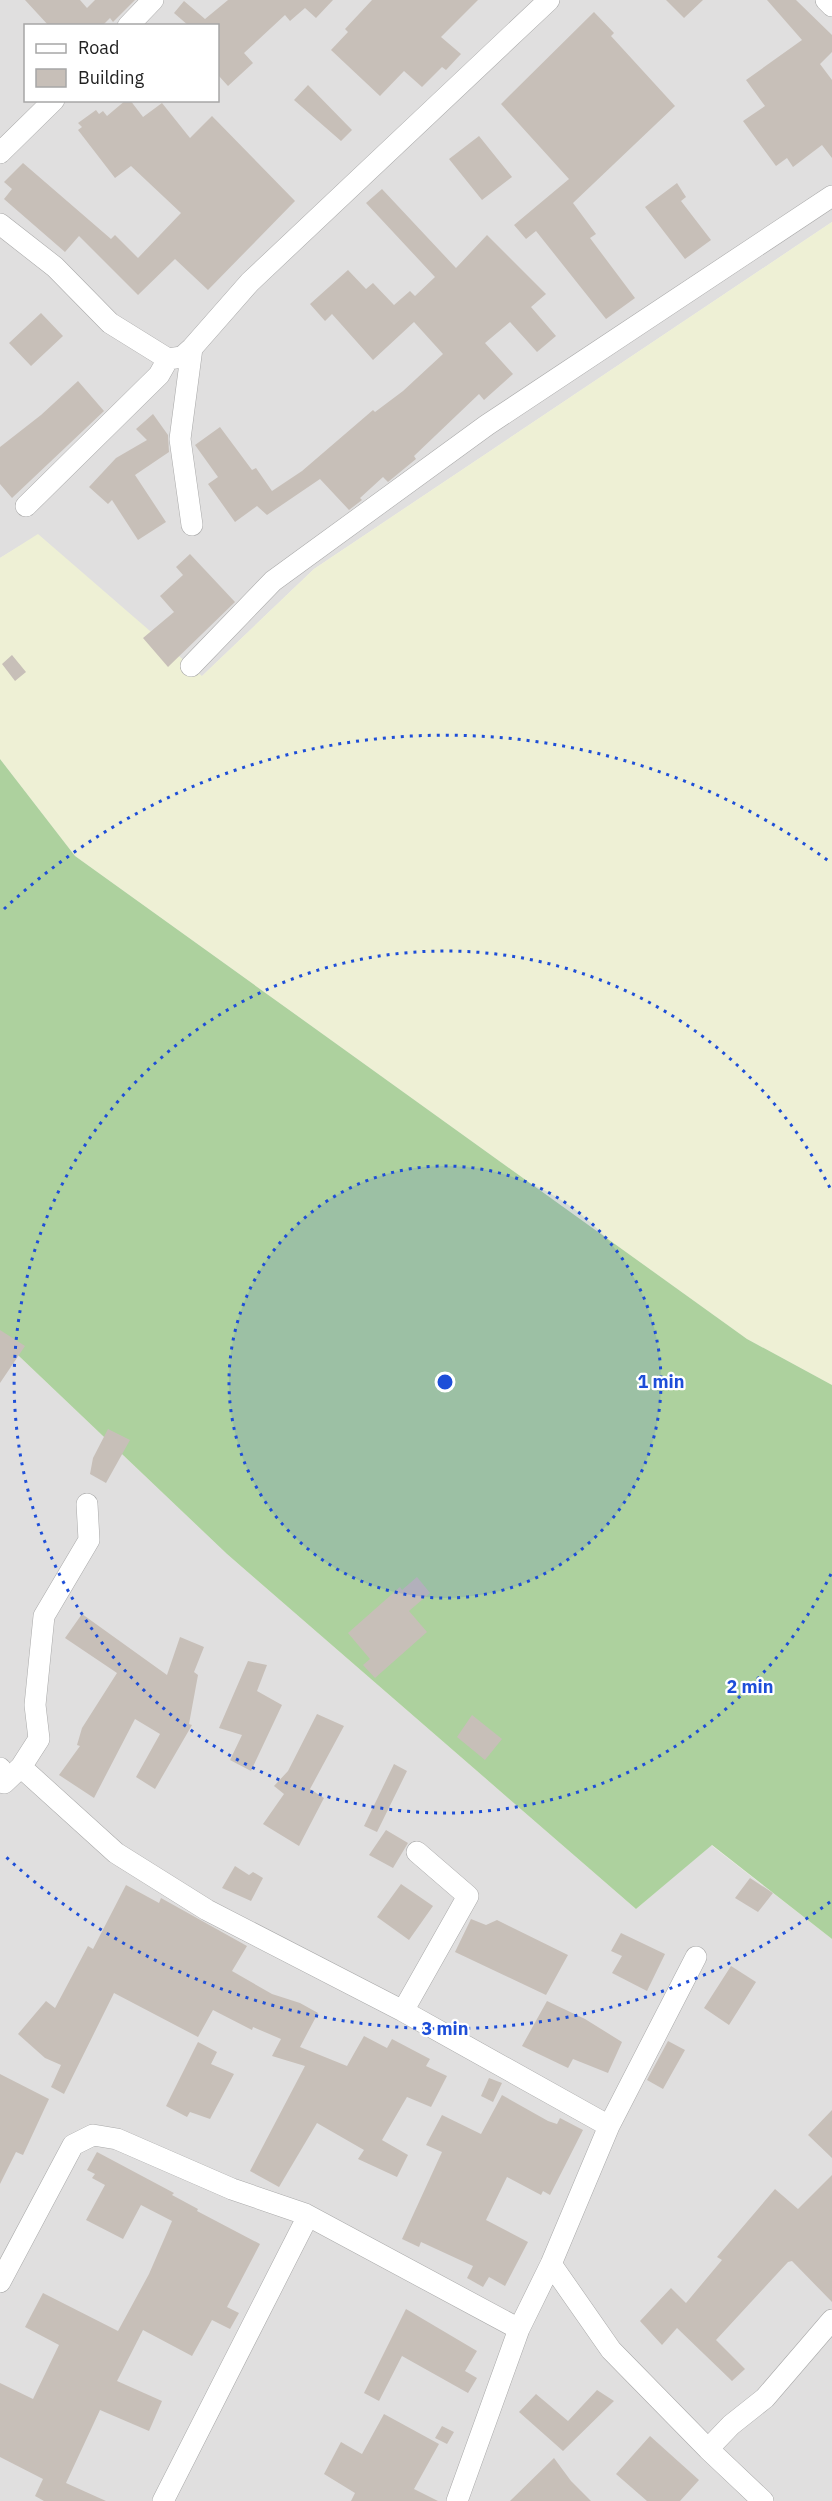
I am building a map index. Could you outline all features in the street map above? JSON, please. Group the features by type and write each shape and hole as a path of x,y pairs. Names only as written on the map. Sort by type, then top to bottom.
{"street":[{"path":"130,24 153,0"},
{"path":"0,224 55,267 110,323 168,358 182,357 250,282 549,0"},
{"path":"826,0 832,6"},
{"path":"0,153 52,102"},
{"path":"191,666 273,581 487,425 832,196"},
{"path":"192,348 180,439 192,525"},
{"path":"26,506 159,375 168,358"},
{"path":"1,1781 21,1767 39,1739 35,1705 44,1616 89,1540 87,1504"},
{"path":"21,1767 126,1859 207,1910 403,2011 609,2126"},
{"path":"403,2011 468,1896 417,1852"},
{"path":"458,2500 519,2329 551,2264 609,2126 696,1957"},
{"path":"0,2282 73,2145 93,2135 117,2139 232,2189 308,2216 519,2329"},
{"path":"163,2501 308,2216"},
{"path":"551,2264 611,2350 708,2450 763,2501"},
{"path":"708,2450 731,2425 765,2398 832,2320"}],"shaded area":[{"path":"0,0 832,0 832,222 314,569 201,677 38,535 0,558"},
{"path":"0,1338 227,1554 636,1909 711,1845 832,1939 832,2501 0,2501"}],"green space":[{"path":"832,222 832,1385 747,1339 75,856 0,759 0,558 38,534 202,676 314,569"},
{"path":"0,759 75,856 747,1339 832,1385 832,1939 712,1845 636,1909 227,1554 0,1338"}],"building":[{"path":"25,0 80,0 87,8 95,0 135,0 113,22 110,18 104,24 47,24"},
{"path":"228,0 333,0 316,18 305,8 290,21 285,15 244,53 253,63 228,86 219,76 219,24 187,24 174,13 184,1 205,19"},
{"path":"372,0 478,0 441,37 461,54 446,70 442,67 422,87 404,71 380,96 331,50 348,32 345,29"},
{"path":"666,0 703,0 684,18"},
{"path":"767,0 796,0 832,35 832,52 820,64 832,80 832,158 822,145 793,167 787,158 776,166 743,121 765,106 746,80 802,40"},
{"path":"594,12 614,33 611,36 675,106 573,203 596,234 590,238 635,298 606,319 536,231 526,239 514,225 569,179 501,104"},
{"path":"308,85 352,130 341,141 294,100"},
{"path":"124,102 132,102 143,117 162,103 190,138 212,116 295,201 208,290 175,259 138,295 79,236 65,252 4,199 12,189 4,182 23,163 111,239 115,235 138,258 181,213 131,166 115,178 78,130 82,127 78,123 96,110 99,114 103,111 107,116"},
{"path":"479,136 512,177 482,200 449,159"},
{"path":"677,183 686,197 681,201 711,240 685,259 645,207"},
{"path":"382,189 456,268 487,235 546,294 531,307 556,336 537,352 510,322 485,343 513,374 484,400 479,394 414,456 416,459 388,482 383,477 360,498 362,500 349,510 320,479 267,515 257,506 235,522 208,484 218,477 195,445 220,427 252,470 256,468 272,491 302,471 373,410 375,412 403,391 443,354 414,322 373,360 332,314 325,321 310,304 348,270 366,289 373,283 394,305 410,291 415,296 435,277 366,203"},
{"path":"41,313 63,336 31,366 9,343"},
{"path":"78,381 104,411 12,498 0,484 0,447 41,415"},
{"path":"153,414 168,435 169,452 135,475 166,522 138,540 112,500 108,504 89,487 116,458 147,440 136,429"},
{"path":"190,554 235,602 168,667 143,638 174,612 160,596 183,575 176,567"},
{"path":"12,655 26,672 15,681 2,664"},
{"path":"0,1330 25,1346 0,1383"},
{"path":"108,1429 130,1440 106,1483 90,1474 93,1458"},
{"path":"417,1577 430,1593 409,1611 427,1632 375,1678 363,1665 370,1659 348,1633 400,1587 402,1590"},
{"path":"82,1614 167,1675 180,1637 204,1647 194,1672 198,1675 189,1724 192,1725 155,1789 136,1777 160,1734 135,1719 94,1798 59,1775 80,1746 77,1745 82,1728 117,1673 65,1638"},
{"path":"248,1661 267,1665 257,1691 282,1705 251,1771 230,1760 242,1735 219,1728"},
{"path":"317,1714 344,1726 310,1789 324,1798 299,1846 263,1824 284,1794 274,1786 288,1771"},
{"path":"472,1715 502,1739 485,1760 457,1737"},
{"path":"394,1764 407,1771 377,1832 364,1826"},
{"path":"386,1830 408,1843 393,1868 369,1855"},
{"path":"235,1866 249,1875 253,1872 263,1878 251,1901 222,1888"},
{"path":"750,1878 773,1893 758,1912 735,1898"},
{"path":"401,1884 433,1906 409,1940 377,1917"},
{"path":"126,1885 159,1903 161,1898 247,1946 232,1971 272,1994 300,2003 318,2013 300,2047 347,2066 364,2036 387,2048 392,2039 430,2059 426,2066 447,2076 431,2107 407,2097 382,2140 408,2155 397,2177 358,2159 364,2150 317,2123 279,2187 250,2171 305,2066 272,2056 281,2039 253,2027 252,2030 213,2010 198,2037 114,1993 64,2094 51,2087 61,2065 45,2058 18,2034 46,2001 55,2008 88,1946 93,1949"},
{"path":"471,1919 486,1925 497,1920 568,1955 546,1995 455,1952"},
{"path":"621,1933 665,1954 647,1991 612,1973 622,1956 611,1951"},
{"path":"731,1966 756,1982 729,2025 704,2008"},
{"path":"547,2001 585,2019 622,2042 608,2073 573,2059 568,2068 522,2046"},
{"path":"668,2041 685,2050 663,2089 647,2080"},
{"path":"198,2042 217,2052 211,2064 234,2074 210,2119 190,2112 187,2117 166,2106"},
{"path":"0,2074 49,2099 23,2155 16,2152 0,2184"},
{"path":"489,2078 502,2083 493,2102 481,2096"},
{"path":"502,2095 548,2121 557,2124 560,2118 583,2130 550,2195 543,2191 541,2195 507,2177 486,2220 528,2242 505,2286 489,2277 483,2287 467,2278 473,2266 421,2242 419,2247 402,2239 442,2152 426,2145 442,2115 481,2134"},
{"path":"832,2110 832,2158 808,2135"},
{"path":"97,2152 174,2193 172,2195 198,2209 197,2211 260,2244 227,2307 239,2313 230,2329 212,2320 192,2356 143,2330 117,2381 162,2401 149,2431 100,2410 66,2483 106,2501 44,2501 35,2496 43,2479 0,2457 0,2383 33,2399 59,2345 25,2327 43,2293 118,2331 149,2274 172,2221 141,2205 123,2239 86,2220 105,2185 92,2178 95,2174 87,2170"},
{"path":"832,2175 832,2302 792,2261 788,2262 716,2340 745,2369 732,2381 677,2328 662,2345 640,2321 671,2288 686,2303 722,2260 717,2257 775,2189 798,2209"},
{"path":"406,2309 477,2351 465,2371 477,2378 468,2393 402,2356 379,2401 364,2393"},
{"path":"597,2390 614,2401 563,2451 519,2412 536,2394 568,2421"},
{"path":"384,2414 439,2444 414,2489 438,2501 351,2501 355,2493 324,2474 341,2442 362,2454"},
{"path":"442,2426 454,2432 447,2444 435,2438"},
{"path":"650,2436 699,2480 680,2501 647,2501 616,2474"},
{"path":"554,2458 571,2481 591,2501 510,2501"}]}
